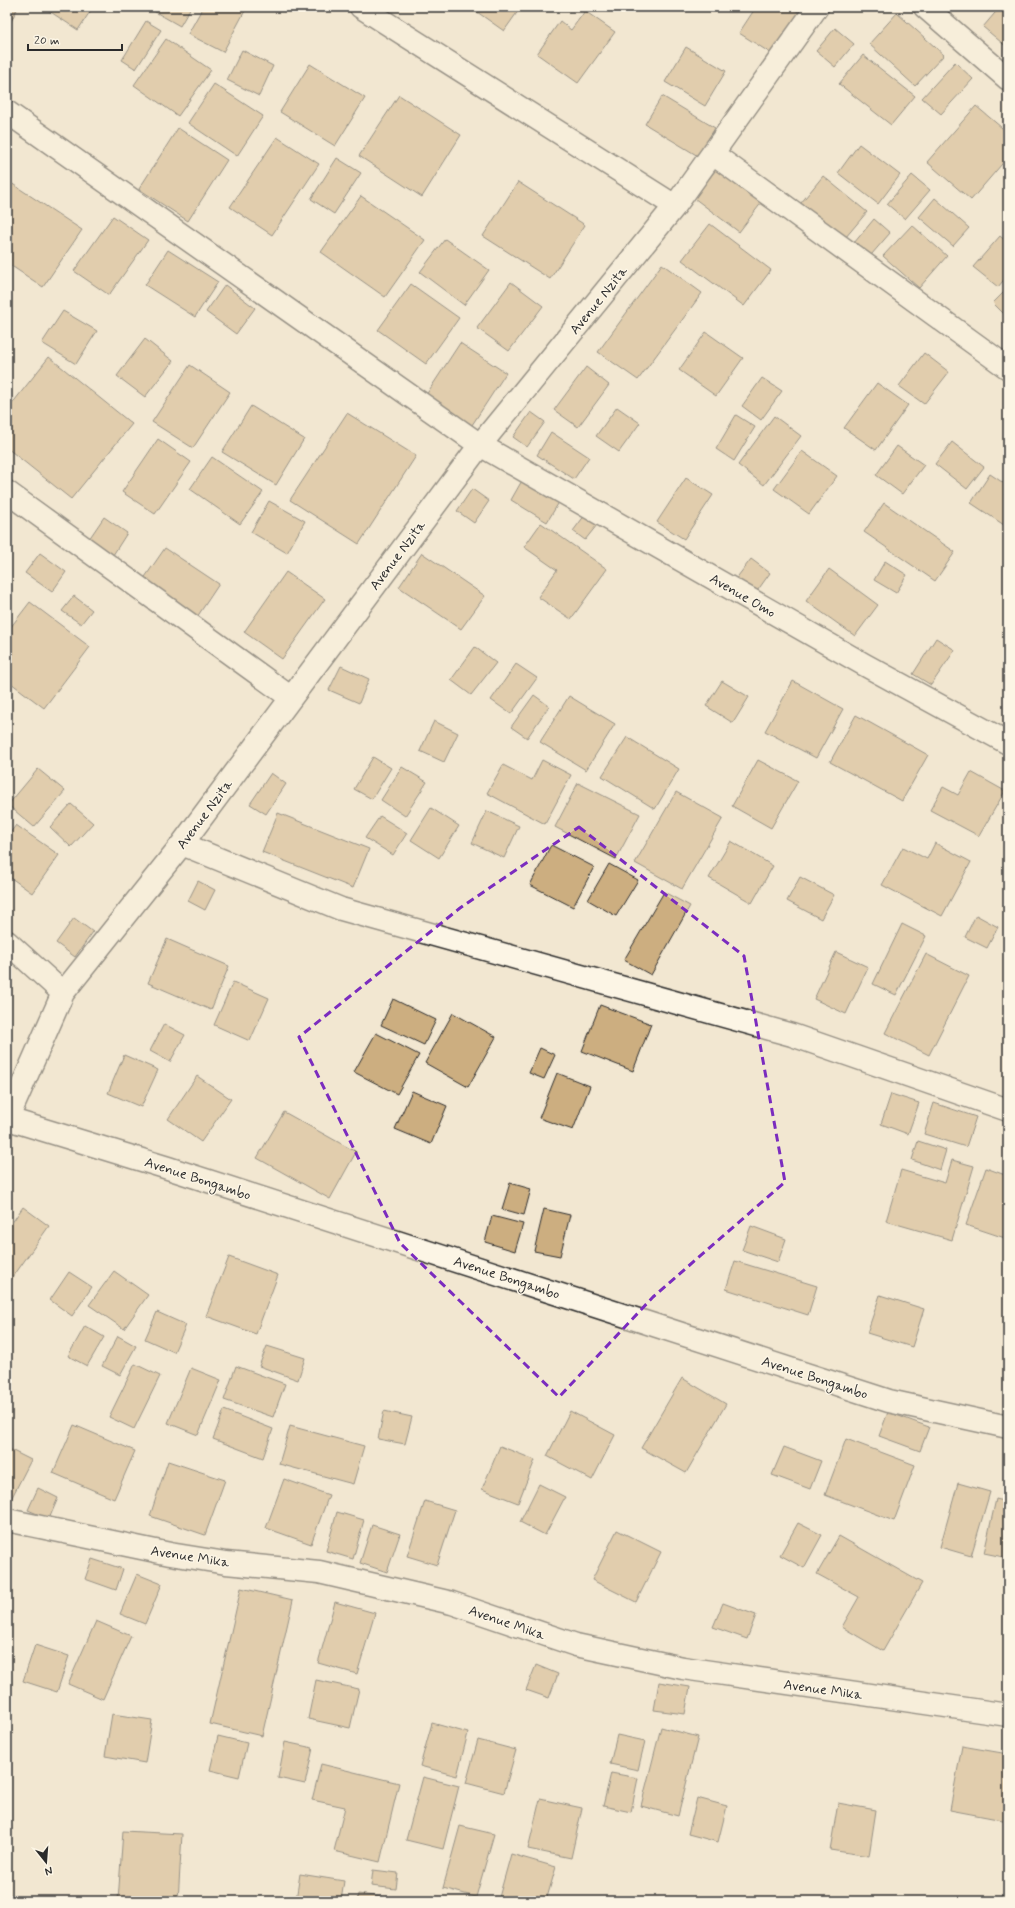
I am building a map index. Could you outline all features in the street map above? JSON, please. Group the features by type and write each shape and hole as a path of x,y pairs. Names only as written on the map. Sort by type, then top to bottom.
{"street":[{"path":"361,7 675,206"},
{"name":"Avenue Nzita","path":"7,1120 63,993 182,844 290,697 480,445 675,206 817,7"},
{"path":"925,7 1008,79"},
{"name":"Avenue Omo","path":"7,112 480,445 865,665 1008,743"},
{"path":"713,154 1008,368"},
{"path":"7,492 290,697"},
{"path":"182,844 341,909 792,1035 1008,1110"},
{"path":"7,942 63,993"},
{"name":"Avenue Bongambo","path":"7,1120 176,1170 890,1401 1008,1427"},
{"name":"Avenue Mika","path":"7,1520 170,1554 226,1563 319,1572 452,1603 576,1645 683,1668 1008,1715"}],"highlighted area":[{"path":"579,827 744,956 785,1182 653,1297 559,1397 400,1243 299,1037 460,908"}],"building":[{"path":"7,7 18,7 7,30"},
{"path":"43,7 93,7 78,30"},
{"path":"151,7 191,7 180,26 150,9"},
{"path":"203,7 247,7 223,52 188,34"},
{"path":"470,7 521,7 504,31"},
{"path":"756,7 790,7 800,13 772,54 739,33"},
{"path":"1000,7 1008,7 1008,48 983,27"},
{"path":"585,11 615,32 578,83 537,54 560,21 571,30"},
{"path":"897,13 944,55 915,86 869,44"},
{"path":"146,21 161,30 136,69 122,60"},
{"path":"835,28 854,44 835,67 816,51"},
{"path":"166,39 211,70 178,116 134,85"},
{"path":"686,47 726,71 705,106 665,82"},
{"path":"242,50 273,66 259,96 227,80"},
{"path":"863,55 915,96 891,125 839,84"},
{"path":"955,62 973,79 941,114 922,98"},
{"path":"310,64 365,98 335,146 280,112"},
{"path":"214,84 263,116 237,156 188,123"},
{"path":"399,95 461,135 422,197 359,156"},
{"path":"662,96 715,128 698,156 645,124"},
{"path":"976,106 1008,133 1008,157 971,200 927,162"},
{"path":"178,128 227,160 188,221 139,189"},
{"path":"277,137 319,164 272,235 230,207"},
{"path":"859,144 900,175 878,204 838,173"},
{"path":"337,158 361,173 334,214 311,199"},
{"path":"718,167 762,202 739,232 694,198"},
{"path":"912,175 930,190 905,219 887,204"},
{"path":"823,176 867,212 840,244 796,209"},
{"path":"518,182 585,225 550,279 483,236"},
{"path":"11,183 82,230 43,287 7,263 7,189"},
{"path":"361,196 425,240 385,297 321,252"},
{"path":"935,198 969,228 953,246 919,217"},
{"path":"113,216 148,240 109,295 74,271"},
{"path":"874,219 890,233 865,262 849,249"},
{"path":"710,224 771,270 744,306 682,260"},
{"path":"912,225 947,256 919,288 883,256"},
{"path":"1000,236 1008,243 1008,275 998,287 973,267"},
{"path":"445,239 489,270 464,305 420,272"},
{"path":"168,250 218,282 195,317 145,285"},
{"path":"662,264 702,293 638,380 598,352"},
{"path":"511,282 543,306 509,351 477,328"},
{"path":"411,284 459,318 426,364 378,330"},
{"path":"225,285 255,308 236,334 206,312"},
{"path":"1008,288 1008,312 1005,315 993,303"},
{"path":"63,311 97,331 76,364 42,343"},
{"path":"706,332 743,358 716,396 679,370"},
{"path":"145,339 173,361 145,397 117,376"},
{"path":"460,343 506,373 472,425 426,395"},
{"path":"924,353 949,372 924,404 899,386"},
{"path":"49,357 132,424 71,499 7,448 7,410"},
{"path":"190,365 230,392 193,448 152,422"},
{"path":"586,367 609,385 578,427 554,410"},
{"path":"762,378 782,391 761,420 742,406"},
{"path":"877,383 908,405 876,450 844,428"},
{"path":"251,406 304,439 276,485 222,452"},
{"path":"617,407 640,423 619,452 596,436"},
{"path":"531,412 545,422 527,447 513,437"},
{"path":"347,413 416,456 359,544 290,500"},
{"path":"736,415 755,427 734,461 716,449"},
{"path":"774,416 801,436 764,485 738,465"},
{"path":"551,432 589,457 574,479 537,455"},
{"path":"158,439 191,462 155,514 122,492"},
{"path":"952,442 984,467 967,489 935,464"},
{"path":"897,446 924,465 902,494 876,475"},
{"path":"802,451 837,476 809,514 774,489"},
{"path":"212,457 263,492 240,524 190,489"},
{"path":"990,474 1008,486 1007,527 971,503"},
{"path":"524,477 561,499 547,522 511,500"},
{"path":"686,478 713,495 684,539 657,522"},
{"path":"472,489 489,501 474,523 457,511"},
{"path":"269,501 305,521 287,553 251,532"},
{"path":"884,503 955,552 935,581 864,532"},
{"path":"585,515 597,525 585,540 573,531"},
{"path":"104,517 127,533 113,555 89,539"},
{"path":"541,523 607,569 571,619 538,597 557,570 524,547"},
{"path":"165,548 219,584 197,617 143,580"},
{"path":"40,553 66,572 52,592 25,573"},
{"path":"422,553 485,596 461,629 399,587"},
{"path":"751,559 770,573 755,594 735,580"},
{"path":"885,561 907,575 896,593 874,580"},
{"path":"829,569 878,605 855,636 806,601"},
{"path":"286,572 325,599 282,659 244,632"},
{"path":"74,596 92,610 81,624 62,611"},
{"path":"30,602 90,647 44,708 7,680 7,632"},
{"path":"936,638 955,650 931,685 913,674"},
{"path":"475,647 496,663 471,695 451,680"},
{"path":"516,664 537,678 511,714 491,700"},
{"path":"341,666 369,679 359,703 329,690"},
{"path":"722,681 749,697 733,723 706,706"},
{"path":"793,681 843,709 816,758 765,731"},
{"path":"534,695 549,706 527,738 511,727"},
{"path":"569,696 615,724 586,770 540,742"},
{"path":"856,715 928,755 902,801 830,762"},
{"path":"434,721 458,733 444,762 420,751"},
{"path":"627,737 679,769 655,809 602,776"},
{"path":"373,757 391,768 372,799 354,789"},
{"path":"542,760 571,775 545,824 487,793 503,765 532,780"},
{"path":"758,760 798,781 771,828 732,806"},
{"path":"402,767 427,782 405,816 381,800"},
{"path":"38,769 65,791 34,827 8,805"},
{"path":"971,772 1005,791 979,836 930,810 943,787 958,795"},
{"path":"271,773 286,784 266,814 250,804"},
{"path":"578,783 640,814 616,859 555,827"},
{"path":"676,792 723,818 682,889 635,863"},
{"path":"71,804 93,823 71,847 50,827"},
{"path":"431,808 459,826 439,858 411,840"},
{"path":"487,811 519,826 504,858 472,843"},
{"path":"278,813 369,849 353,888 262,852"},
{"path":"380,816 407,833 393,855 365,838"},
{"path":"16,825 59,855 32,893 7,875 7,837"},
{"path":"731,841 773,866 752,903 709,878"},
{"path":"935,843 971,862 942,916 882,885 903,847 927,859"},
{"path":"551,845 594,867 573,907 530,885"},
{"path":"609,864 638,880 616,916 588,900"},
{"path":"800,877 834,895 821,919 787,901"},
{"path":"198,881 215,890 205,910 188,901"},
{"path":"664,892 690,906 651,975 624,960"},
{"path":"976,915 998,927 987,948 965,937"},
{"path":"74,918 93,932 75,957 56,943"},
{"path":"902,924 926,936 896,995 873,984"},
{"path":"167,939 229,966 211,1010 148,983"},
{"path":"836,952 868,967 846,1014 814,999"},
{"path":"926,954 969,976 929,1055 885,1033"},
{"path":"233,982 269,998 250,1041 214,1025"},
{"path":"393,999 436,1020 424,1045 381,1025"},
{"path":"600,1005 651,1024 633,1071 582,1051"},
{"path":"453,1013 496,1037 468,1087 425,1063"},
{"path":"164,1024 185,1035 170,1062 150,1051"},
{"path":"376,1033 419,1055 397,1094 354,1072"},
{"path":"540,1048 555,1055 544,1079 529,1073"},
{"path":"124,1055 158,1070 141,1107 108,1093"},
{"path":"557,1073 590,1086 573,1130 539,1118"},
{"path":"197,1076 231,1099 201,1142 168,1119"},
{"path":"412,1091 447,1106 431,1144 395,1129"},
{"path":"891,1094 919,1103 908,1134 881,1124"},
{"path":"934,1103 976,1117 966,1147 924,1134"},
{"path":"284,1112 356,1152 330,1199 257,1158"},
{"path":"918,1141 946,1150 940,1170 912,1160"},
{"path":"952,1160 974,1166 952,1240 886,1221 901,1170 945,1183"},
{"path":"986,1168 1008,1176 1008,1239 966,1225"},
{"path":"510,1183 531,1189 524,1215 502,1209"},
{"path":"23,1207 49,1226 8,1284 7,1230"},
{"path":"544,1209 570,1215 560,1256 534,1251"},
{"path":"492,1216 523,1224 515,1251 485,1242"},
{"path":"751,1226 786,1239 778,1262 742,1250"},
{"path":"229,1257 278,1275 256,1334 206,1316"},
{"path":"735,1261 817,1286 808,1315 726,1289"},
{"path":"114,1271 148,1295 124,1329 89,1305"},
{"path":"69,1272 92,1287 72,1316 50,1300"},
{"path":"880,1295 924,1309 912,1347 867,1333"},
{"path":"157,1312 186,1325 174,1352 145,1339"},
{"path":"85,1326 104,1337 87,1366 68,1356"},
{"path":"118,1336 136,1346 120,1375 102,1366"},
{"path":"267,1346 305,1358 298,1380 259,1366"},
{"path":"135,1364 160,1376 134,1429 109,1417"},
{"path":"236,1366 285,1384 273,1417 224,1400"},
{"path":"191,1368 221,1380 198,1435 168,1423"},
{"path":"682,1378 726,1404 686,1473 641,1448"},
{"path":"224,1410 273,1429 263,1458 213,1439"},
{"path":"384,1411 412,1417 405,1444 378,1439"},
{"path":"570,1411 615,1435 592,1480 547,1456"},
{"path":"888,1412 929,1427 920,1451 879,1436"},
{"path":"74,1425 135,1451 114,1499 53,1473"},
{"path":"290,1426 364,1446 353,1484 279,1464"},
{"path":"846,1439 915,1465 894,1521 825,1495"},
{"path":"500,1446 535,1460 518,1503 482,1489"},
{"path":"784,1447 821,1461 810,1489 772,1475"},
{"path":"7,1448 31,1460 9,1503 7,1502"},
{"path":"168,1461 225,1480 205,1535 150,1516"},
{"path":"284,1479 329,1495 311,1544 266,1528"},
{"path":"958,1483 990,1492 971,1556 940,1547"},
{"path":"539,1484 565,1497 545,1535 520,1522"},
{"path":"38,1488 58,1498 49,1519 28,1510"},
{"path":"996,1499 1008,1502 1008,1558 984,1553"},
{"path":"425,1501 455,1510 437,1565 407,1556"},
{"path":"337,1512 364,1520 353,1559 326,1551"},
{"path":"798,1523 822,1535 804,1568 780,1555"},
{"path":"372,1525 400,1534 387,1572 360,1563"},
{"path":"617,1530 661,1552 636,1602 592,1580"},
{"path":"839,1536 922,1583 883,1651 842,1627 859,1597 817,1574"},
{"path":"92,1559 123,1569 116,1590 85,1579"},
{"path":"137,1574 162,1584 145,1624 120,1614"},
{"path":"241,1588 293,1600 262,1736 210,1724"},
{"path":"335,1602 375,1613 357,1674 318,1663"},
{"path":"723,1603 756,1615 747,1639 713,1627"},
{"path":"96,1621 131,1636 103,1699 68,1684"},
{"path":"35,1645 69,1656 57,1692 23,1681"},
{"path":"536,1665 558,1674 549,1698 526,1690"},
{"path":"316,1680 359,1689 350,1728 308,1719"},
{"path":"659,1682 690,1687 685,1714 654,1710"},
{"path":"112,1714 152,1720 145,1763 105,1756"},
{"path":"432,1723 468,1733 457,1776 420,1766"},
{"path":"661,1727 698,1737 678,1816 641,1806"},
{"path":"617,1735 645,1741 638,1770 610,1764"},
{"path":"218,1736 247,1743 239,1777 210,1770"},
{"path":"478,1740 516,1750 504,1793 466,1783"},
{"path":"285,1742 313,1748 305,1784 278,1778"},
{"path":"962,1746 1008,1754 1008,1821 950,1810"},
{"path":"321,1764 399,1783 380,1862 334,1851 345,1807 312,1800"},
{"path":"611,1773 638,1778 631,1812 603,1806"},
{"path":"423,1777 459,1786 443,1849 406,1840"},
{"path":"697,1798 727,1806 718,1842 688,1834"},
{"path":"540,1799 582,1808 571,1858 528,1849"},
{"path":"838,1803 876,1810 869,1856 830,1850"},
{"path":"460,1826 494,1834 476,1897 443,1888"},
{"path":"123,1831 182,1834 178,1901 118,1901"},
{"path":"511,1854 556,1867 546,1901 498,1901"},
{"path":"373,1870 398,1873 396,1889 371,1886"},
{"path":"300,1874 344,1881 341,1901 296,1900"},
{"path":"358,1894 390,1898 390,1901 357,1901"}]}
